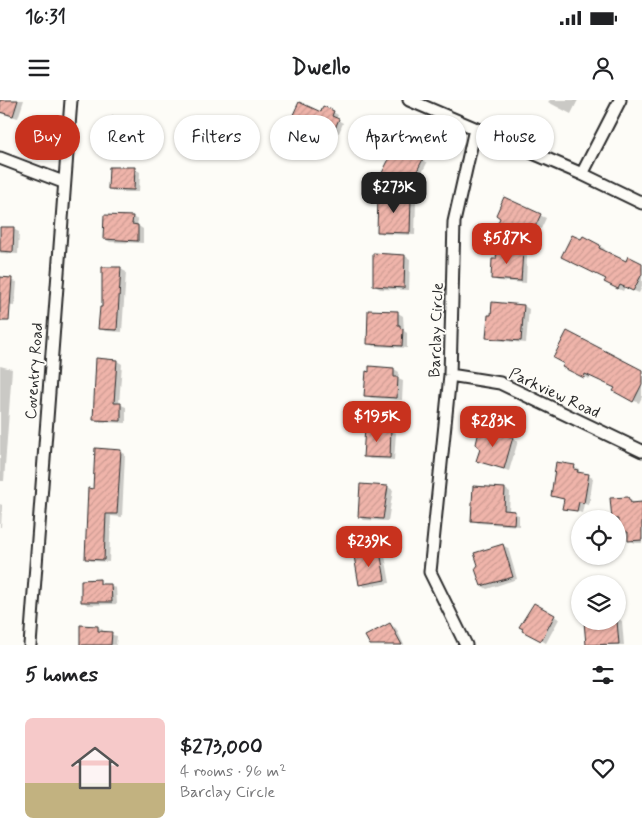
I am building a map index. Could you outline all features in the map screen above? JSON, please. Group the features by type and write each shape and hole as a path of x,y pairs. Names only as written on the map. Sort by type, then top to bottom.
{"street":[{"name":"Coventry Road","path":"30,645 63,182 71,100"},
{"path":"409,100 582,174 642,203"},
{"path":"582,174 620,100"},
{"name":"Barclay Circle","path":"466,645 430,572 450,375 454,222 475,129"},
{"path":"0,158 63,182"},
{"name":"Parkview Road","path":"450,375 500,382 642,451"}],"building":[{"path":"0,100 18,100 13,116 0,112"},
{"path":"299,102 321,112 323,106 334,111 332,115 293,115"},
{"path":"388,160 422,160 408,189 381,175"},
{"path":"109,167 135,167 134,190 108,189"},
{"path":"378,196 411,197 410,233 377,232"},
{"path":"504,197 541,214 535,227 529,224 522,239 496,227 500,218 496,215"},
{"path":"104,215 133,216 132,224 138,225 138,241 103,239"},
{"path":"0,227 14,227 13,252 0,251"},
{"path":"572,235 581,239 583,236 600,245 599,248 626,261 628,256 642,263 642,274 633,291 620,285 618,289 604,282 606,279 561,257"},
{"path":"497,249 523,251 521,281 491,279 492,259 496,259"},
{"path":"373,253 405,255 404,288 373,286"},
{"path":"102,267 121,267 117,330 98,329 100,307 102,307"},
{"path":"0,277 12,278 9,321 0,321"},
{"path":"492,302 524,305 521,341 486,338 488,315 491,315"},
{"path":"368,310 398,311 398,325 403,329 402,346 367,344"},
{"path":"567,331 642,370 642,384 633,402 613,391 615,388 585,374 584,378 562,367 564,364 553,358"},
{"path":"96,358 117,360 114,403 121,403 121,421 93,420"},
{"path":"369,366 394,368 394,377 398,377 397,398 364,396 366,371 369,372"},
{"path":"365,427 391,428 390,458 363,457"},
{"path":"480,427 513,437 504,469 476,461 480,449 476,444"},
{"path":"95,448 121,450 117,514 106,514 104,560 85,559 88,488 93,489"},
{"path":"556,462 575,465 574,469 578,470 577,472 589,474 584,503 579,502 577,510 562,509 564,499 551,496"},
{"path":"360,484 388,486 383,519 358,517"},
{"path":"473,486 505,488 504,510 515,511 514,524 471,521"},
{"path":"628,497 631,503 642,502 642,540 628,541 626,510 611,510 610,498"},
{"path":"503,544 513,577 481,586 475,569 478,565 474,553"},
{"path":"380,551 385,580 359,585 354,556"},
{"path":"100,579 100,584 111,584 112,602 81,602 81,580"},
{"path":"534,603 555,615 541,641 522,631 523,629 519,627"},
{"path":"390,623 402,645 370,645 365,636"},
{"path":"80,625 98,626 98,631 112,632 111,645 80,645"},
{"path":"585,630 618,630 619,644 586,645"}]}
